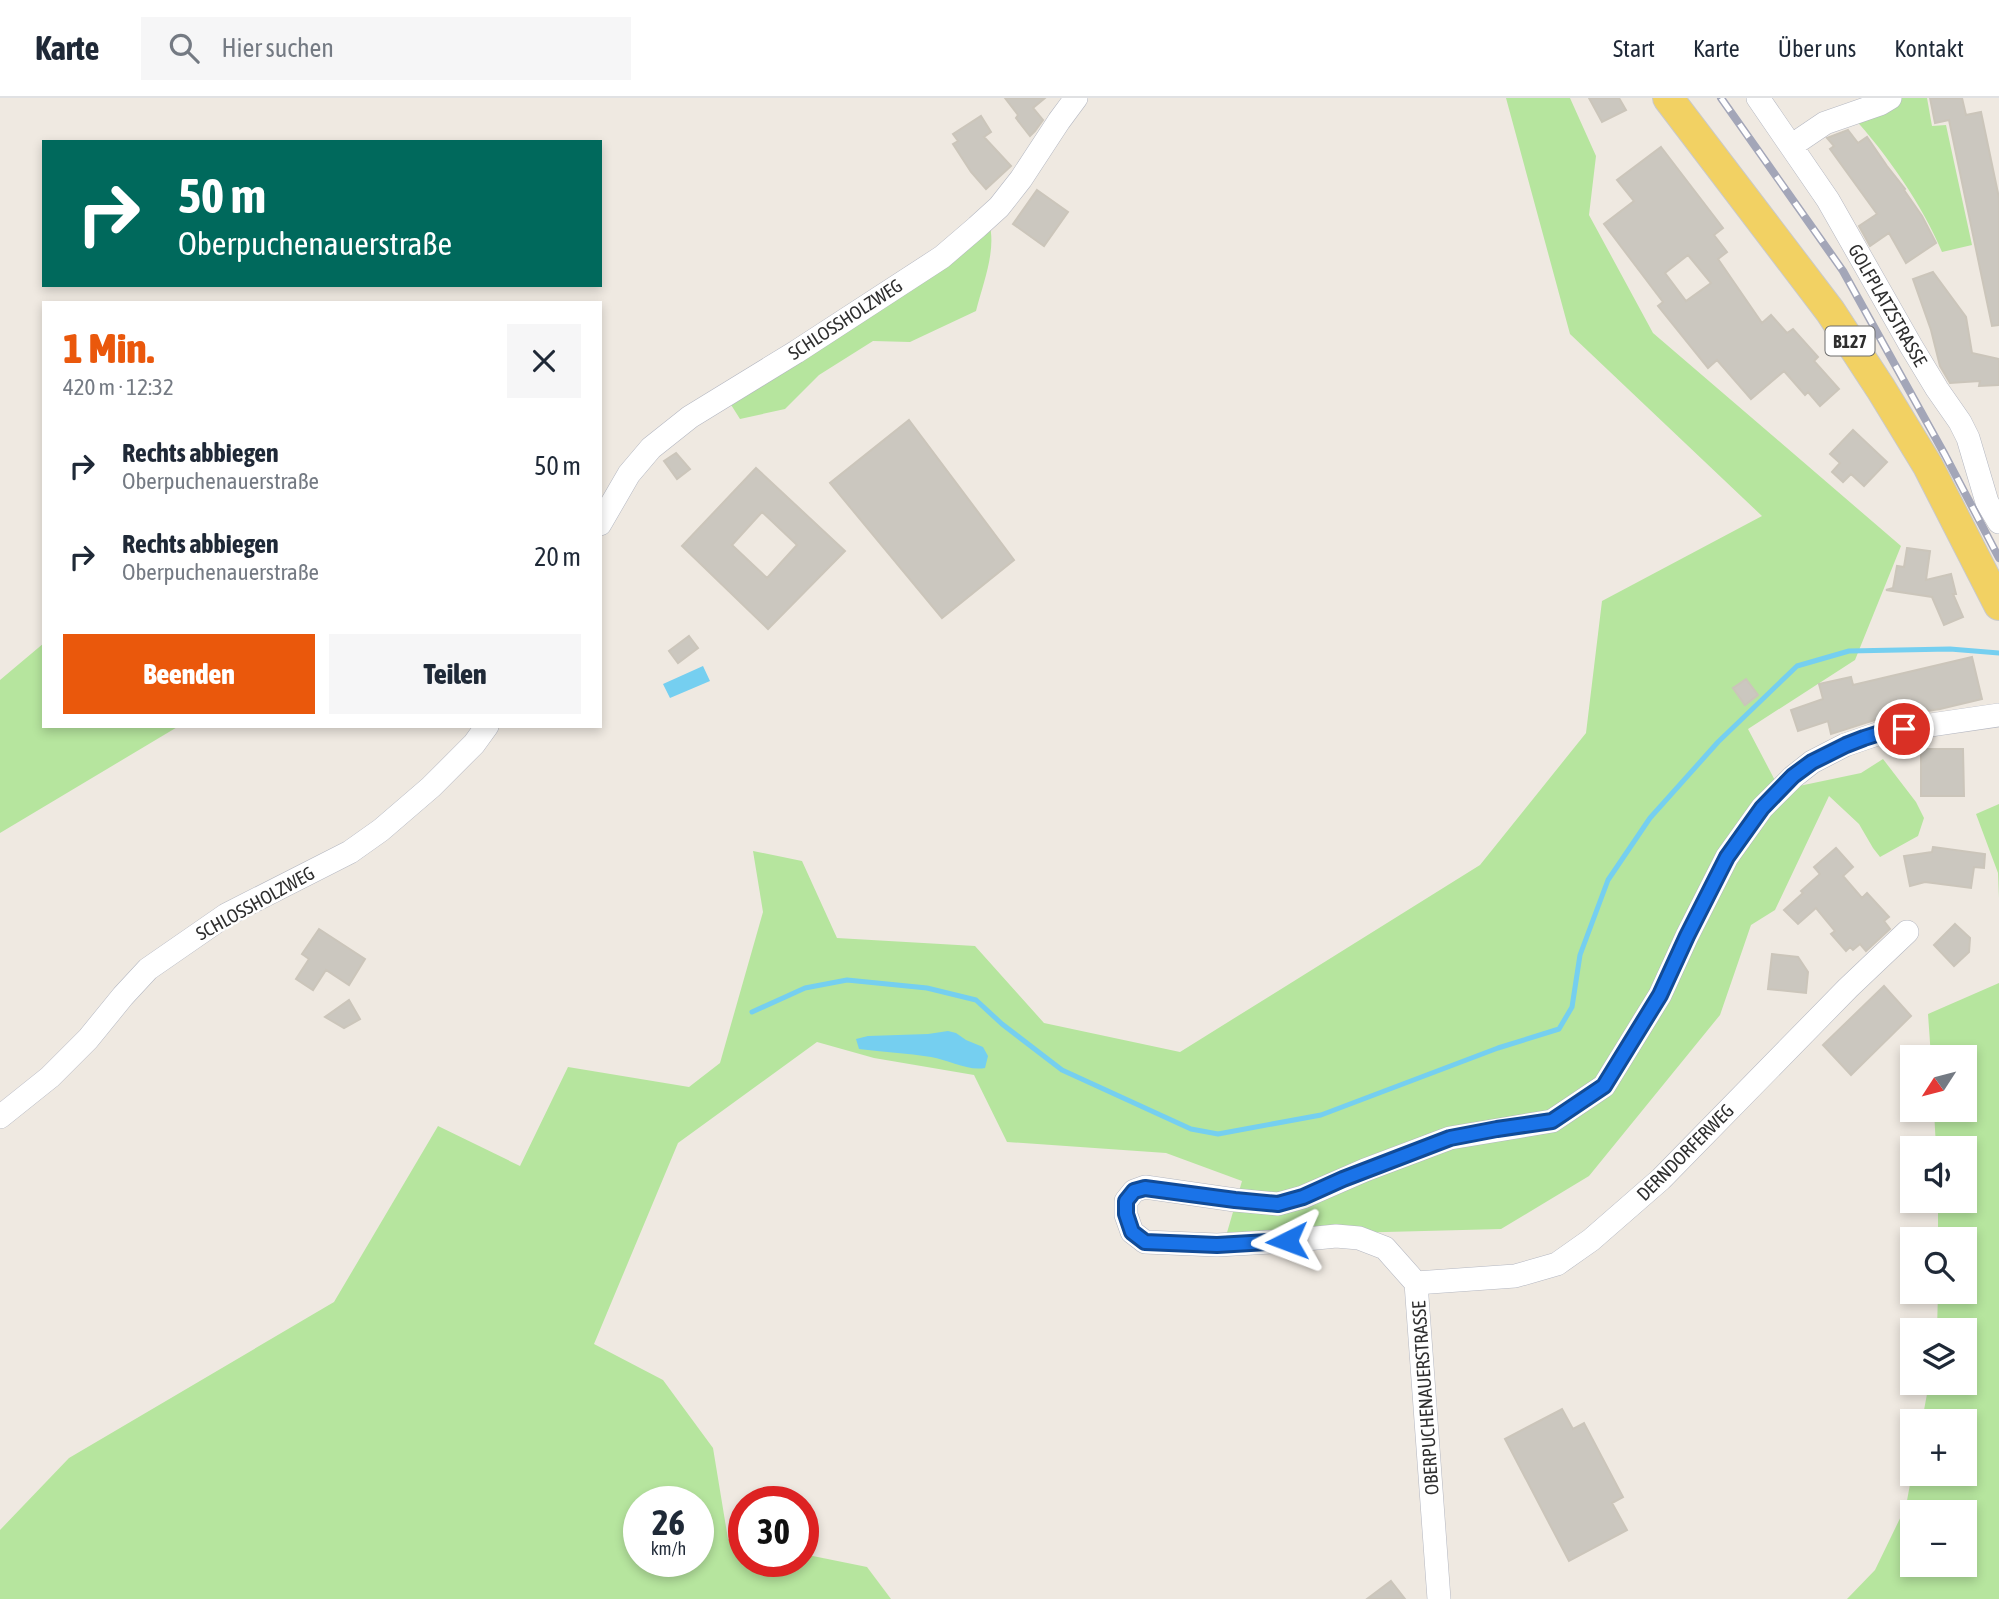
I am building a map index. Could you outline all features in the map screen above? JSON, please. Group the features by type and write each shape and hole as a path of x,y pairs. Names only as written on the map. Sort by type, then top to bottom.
{"main road":[{"name":"B127","path":"1668,98 1830,311 1874,378 1928,466 1999,605"}],"street":[{"name":"SCHLOSSHOLZWEG","path":"602,521 629,474 651,448 690,417 942,257 977,227 999,207 1021,179 1076,98"},
{"name":"GOLFPLATZSTRASSE","path":"1758,98 1828,200 1911,346 1964,430 1987,502 1999,522"},
{"path":"1791,146 1825,123 1890,98"},
{"name":"OBERPUCHENAUERSTRASSE","path":"1439,1599 1416,1283 1385,1248 1359,1238 1336,1236 1217,1245 1145,1242 1132,1232 1126,1214 1126,1201 1134,1191 1145,1188 1278,1204 1303,1197 1450,1138 1552,1121 1604,1086 1660,995 1727,857 1762,808 1793,776 1812,762 1846,745 1883,732 1999,715"},
{"name":"SCHLOSSHOLZWEG","path":"0,1117 50,1077 88,1039 148,969 226,915 350,852 381,830 431,787 474,744 486,728"},
{"name":"DERNDORFERWEG","path":"1416,1283 1515,1276 1557,1264 1591,1240 1661,1179 1848,988 1907,932"}],"green space":[{"path":"1506,98 1570,98 1596,156 1589,215 1653,333 1901,546 1855,660 1748,729 1780,790 1861,773 1883,759 1916,802 1924,818 1918,836 1880,857 1859,824 1829,796 1775,910 1751,925 1720,1015 1589,1176 1501,1229 1226,1236 1242,1181 1166,1153 1007,1142 974,1075 874,1058 817,1042 678,1143 594,1344 663,1380 713,1448 728,1539 728,1577 819,1577 819,1557 867,1567 891,1599 0,1599 0,1530 69,1458 334,1302 438,1126 520,1166 568,1067 689,1087 720,1063 763,912 753,851 802,861 837,938 975,946 1044,1023 1180,1052 1480,865 1586,733 1602,601 1762,516 1570,334"},
{"path":"1899,98 1927,98 1932,126 1946,125 1972,245 1942,252 1903,181 1853,117"},
{"path":"989,222 990,255 976,311 910,342 873,341 819,375 785,409 740,419 728,400"},
{"path":"42,645 42,728 176,728 0,833 0,680"},
{"path":"1999,804 1999,898 1998,873 1976,814"},
{"path":"1999,983 1999,1599 1847,1599 1875,1570 1900,1518 1900,1577 1977,1577 1977,1500 1907,1500 1910,1486 1977,1486 1977,1409 1924,1409 1927,1395 1977,1395 1977,1318 1937,1318 1938,1304 1977,1304 1977,1227 1938,1227 1938,1213 1977,1213 1977,1136 1935,1136 1935,1122 1978,1122 1978,1045 1930,1045 1928,1014"}],"water":[{"path":"703,666 710,681 670,698 663,684"},
{"path":"948,1031 983,1047 988,1056 985,1068 972,1068 938,1058 859,1049 856,1039 868,1036"}],"building":[{"path":"1005,98 1045,98 1033,108 1043,120 1030,136 1016,118 1018,115"},
{"path":"1589,98 1619,98 1626,110 1602,122"},
{"path":"1930,98 1962,98 1966,115 1981,112 1999,198 1999,325 1992,326 1949,120 1935,123"},
{"path":"981,116 991,132 984,137 1011,166 986,189 953,144 958,141 953,134"},
{"path":"1848,130 1858,143 1867,137 1905,189 1936,243 1906,263 1889,233 1870,246 1859,226 1877,214 1830,149 1834,146 1827,138"},
{"path":"1661,147 1723,228 1714,235 1727,252 1718,259 1762,323 1771,315 1787,333 1793,329 1818,357 1814,361 1839,389 1820,406 1808,392 1805,395 1784,371 1751,399 1717,360 1708,368 1658,306 1663,302 1604,224 1634,201 1617,180","holes":["1688,255 1711,283 1686,301 1665,273"]},
{"path":"1037,190 1068,212 1044,246 1013,224"},
{"path":"1933,272 1966,317 1972,353 1999,359 1999,385 1979,386 1980,381 1950,383 1940,366 1913,279"},
{"path":"909,420 1014,560 942,618 830,483"},
{"path":"1853,430 1887,462 1864,486 1851,474 1843,482 1832,472 1840,463 1830,454"},
{"path":"676,453 690,469 677,479 664,461"},
{"path":"756,468 845,551 768,629 682,546","holes":["762,512 797,545 767,578 732,545"]},
{"path":"1907,548 1930,551 1926,580 1951,574 1956,594 1953,594 1963,617 1944,625 1932,597 1886,590 1893,588 1897,566 1904,567"},
{"path":"689,636 698,648 678,663 669,651"},
{"path":"1972,657 1982,699 1881,718 1831,734 1828,721 1798,731 1791,710 1823,699 1819,684 1851,677 1853,685"},
{"path":"1746,679 1758,695 1745,705 1733,688"},
{"path":"1921,749 1963,749 1964,796 1921,796"},
{"path":"1933,847 1985,854 1984,868 1974,867 1971,888 1925,882 1910,886 1904,856 1932,852"},
{"path":"1836,848 1853,867 1843,876 1862,898 1867,893 1889,917 1884,921 1890,929 1866,951 1860,944 1853,950 1850,947 1846,951 1831,934 1835,931 1816,908 1798,924 1784,910 1820,874 1814,867"},
{"path":"1955,924 1970,938 1969,952 1954,966 1934,945"},
{"path":"319,929 365,959 349,985 326,970 313,990 296,979 309,959 302,954"},
{"path":"1772,954 1798,957 1808,972 1806,993 1768,989"},
{"path":"1884,986 1911,1016 1851,1075 1823,1045"},
{"path":"349,1000 360,1019 344,1028 325,1017"},
{"path":"1562,1409 1573,1429 1584,1423 1623,1497 1612,1503 1627,1530 1569,1561 1505,1439"},
{"path":"1391,1581 1405,1599 1367,1599"}],"waterway":[{"path":"752,1012 805,988 847,980 927,988 976,1000 1002,1024 1062,1070 1191,1129 1218,1134 1321,1115 1498,1048 1559,1029 1572,1007 1580,955 1608,880 1650,818 1718,742 1797,666 1849,651 1950,649 1999,653"}],"railway":[{"path":"1721,98 1843,271 1999,558"}],"route":[{"path":"1287,1241 1217,1245 1145,1242 1132,1232 1126,1214 1126,1201 1134,1191 1145,1188 1278,1204 1303,1197 1450,1138 1552,1121 1604,1086 1660,995 1727,857 1762,808 1793,776 1812,762 1864,738 1904,729"}]}
